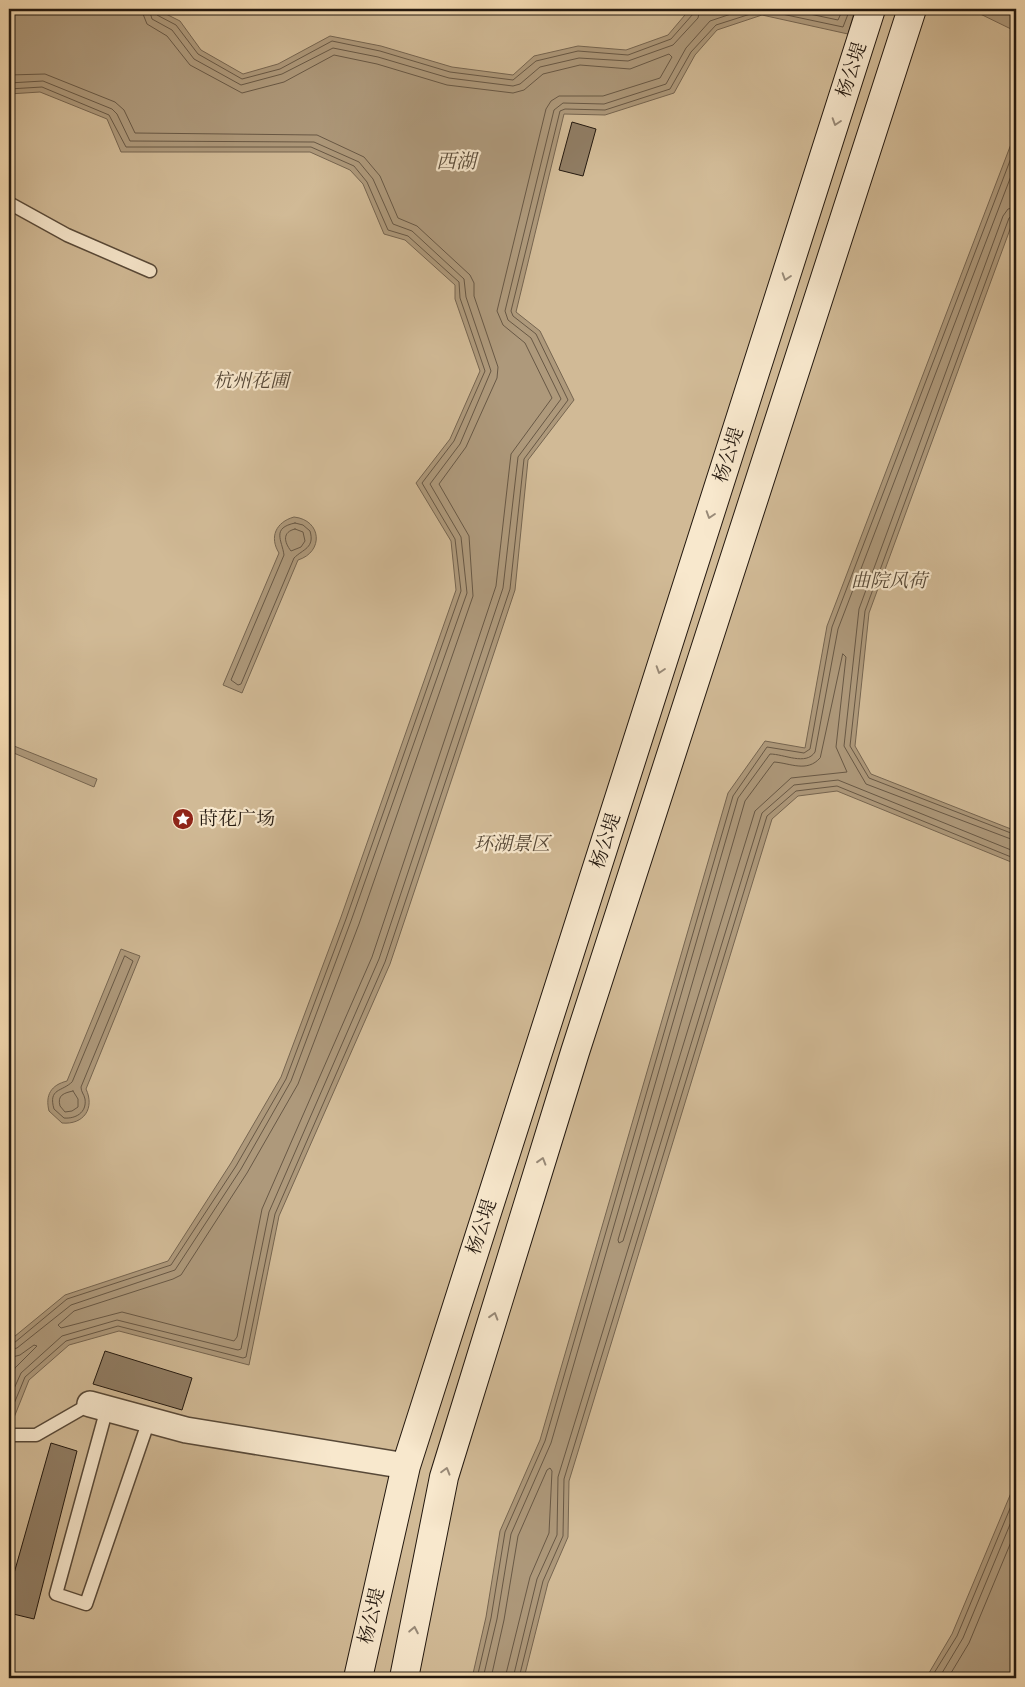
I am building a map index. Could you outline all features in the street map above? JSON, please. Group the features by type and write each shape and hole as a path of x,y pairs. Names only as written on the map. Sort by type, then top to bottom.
{"main road":[{"name":"杨公堤","path":"358,1678 406,1466 871,9"},
{"name":"杨公堤","path":"404,1678 444,1478 576,1052 912,9"}],"street":[{"path":"99,1406 186,1430 406,1466"}],"lane":[{"path":"9,203 67,235 150,271"},
{"path":"99,1406 56,1594 86,1604 149,1420"},
{"path":"13,1436 36,1435 99,1406"}],"green space":[{"name":"环湖景区","path":"9,9 1016,9 1016,1678 9,1678"}],"water":[{"name":"西湖","path":"9,9 156,9 180,21 201,50 243,74 278,64 330,36 381,46 452,67 513,75 534,56 578,46 626,50 668,35 690,9 855,9 848,34 762,15 717,30 695,55 674,93 605,115 564,114 516,312 540,331 574,400 528,460 515,590 390,964 279,1216 249,1365 119,1331 69,1345 29,1380 9,1430 9,1341 65,1295 168,1261 231,1163 281,1077 341,917 456,590 451,541 416,483 450,439 480,371 455,299 455,285 405,240 384,234 363,184 350,170 310,152 121,152 107,119 40,92 9,94"},
{"path":"970,9 1011,9 1016,11 1016,36 1011,29"},
{"path":"1016,131 1016,213 869,613 855,746 871,774 1016,831 1016,864 837,791 798,796 772,819 569,1481 568,1537 548,1583 524,1678 472,1678 486,1617 500,1531 540,1440 728,793 765,741 805,748 827,626"},
{"path":"294,517 303,519 310,524 314,530 316,544 306,556 298,560 242,693 223,685 279,553 275,541 276,531 283,522"},
{"path":"9,744 97,779 94,787 9,751"},
{"path":"121,949 140,956 86,1089 89,1103 86,1114 76,1121 62,1123 49,1111 48,1100 50,1092 57,1085 67,1081"},
{"path":"1016,1481 1016,1678 926,1678 952,1634"}],"building":[{"path":"572,122 596,129 583,176 559,170"},
{"path":"105,1351 192,1378 182,1410 93,1384"},
{"path":"51,1443 77,1451 34,1619 9,1613 9,1591"}],"place":[{"name":"莳花广场","path":"183,819"}],"park label":[{"name":"杭州花圃","path":"251,381"},
{"name":"曲院风荷","path":"889,581"}]}
